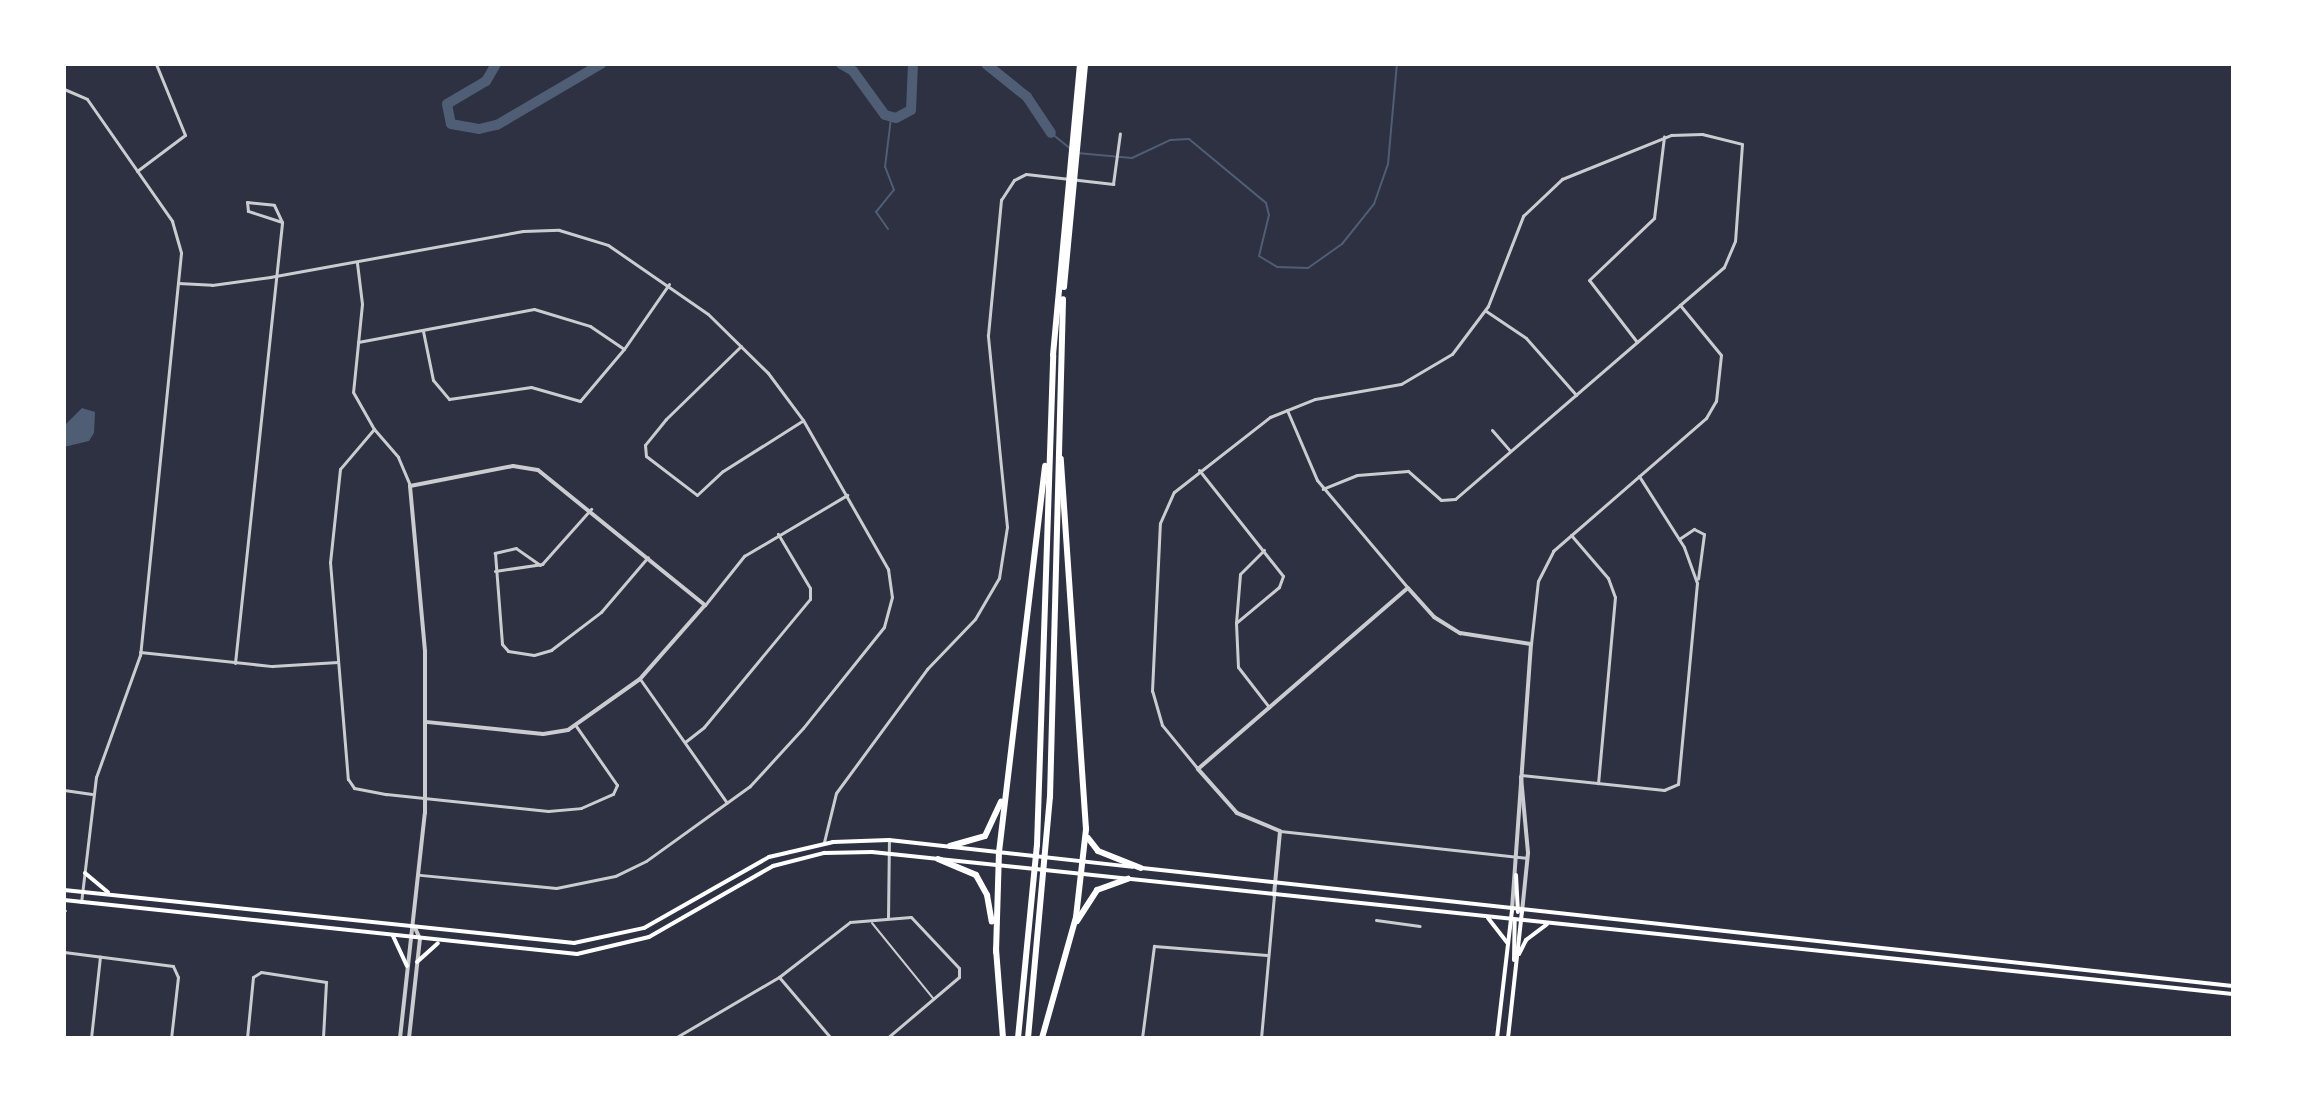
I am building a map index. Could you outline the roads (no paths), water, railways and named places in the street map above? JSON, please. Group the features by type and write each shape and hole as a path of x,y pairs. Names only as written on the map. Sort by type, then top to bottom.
{"highway":[{"path":"1018,1038 1037,845 1051,429 1083,64"},
{"path":"1028,1038 1050,797 1054,498 1069,208"},
{"path":"996,952 999,852 1033,537 1051,429"},
{"path":"1042,1038 1072,932 1086,829 1059,435"},
{"path":"950,846 975,843 990,831 1010,762"},
{"path":"1086,829 1095,849 1141,868"},
{"path":"938,859 976,875 984,887 996,952 1003,1038"},
{"path":"1072,932 1093,894 1128,879"}],"main road":[{"path":"64,890 555,943 604,940 653,923 769,857 824,843 889,840 1520,912 2233,986"},
{"path":"64,900 577,954 615,948 658,932 773,866 824,853 888,854 2233,994"},
{"path":"85,873 114,895"},
{"path":"1497,1038 1508,944 1520,912 1516,875"},
{"path":"1508,1038 1516,960 1512,911"},
{"path":"1487,917 1508,944"},
{"path":"1514,984 1515,920"},
{"path":"1516,960 1526,940 1547,924"},
{"path":"393,936 407,966"},
{"path":"417,962 426,949 441,942"}],"street":[{"path":"137,171 185,132 156,64"},
{"path":"64,89 87,99 177,231 178,283 140,652 93,794 81,902"},
{"path":"824,853 836,793 927,669 984,606 1003,562 1007,514 988,335 1001,200 1014,180 1026,174 1111,185 1116,177 1120,133"},
{"path":"1323,489 1357,475 1408,471 1449,502 1727,262 1735,241 1742,144 1702,134 1664,137 1568,175 1541,194 1520,223 1486,311 1452,354 1419,376 1287,410 1257,425 1170,496 1160,519 1152,691 1162,725 1237,813 1280,831 1528,858"},
{"path":"1637,342 1593,291 1590,278 1656,216 1664,137"},
{"path":"235,663 282,222 274,205 247,202 248,211 282,222"},
{"path":"178,283 212,285 276,276 550,230 608,245 669,284 741,346 803,420 888,569 892,603 880,633 803,728 759,778 646,861 615,876 551,888 420,875"},
{"path":"357,263 358,342 353,392 374,429 398,457 410,486 425,639 425,798 415,928 410,938 400,1038"},
{"path":"423,331 433,380 449,399 525,386 577,401 624,349 669,284"},
{"path":"1512,911 1531,644 1544,565 1571,534 1715,405 1721,355 1680,305"},
{"path":"358,342 540,309 590,326 624,349"},
{"path":"1486,311 1526,338 1576,395"},
{"path":"741,346 671,413 644,450 697,495 723,471 803,420"},
{"path":"1287,410 1323,489 1408,588 1452,629 1531,644"},
{"path":"374,429 344,458 339,474 330,562 348,779 354,788 556,811 597,803 617,785 576,726"},
{"path":"1492,430 1510,451"},
{"path":"410,486 513,466 542,471 705,605"},
{"path":"1199,470 1264,550 1283,581 1236,623"},
{"path":"1639,476 1679,539 1697,583"},
{"path":"426,722 549,735 576,726 640,679 744,556 847,495"},
{"path":"495,571 540,565 591,509"},
{"path":"1521,775 1675,788 1704,534 1694,529 1679,539"},
{"path":"685,742 704,727 811,595 778,534"},
{"path":"1571,534 1608,578 1615,597 1598,783"},
{"path":"540,565 516,548 495,553 506,650 534,655 551,650 601,612 648,557"},
{"path":"1264,550 1240,574 1236,623 1238,667 1269,707"},
{"path":"1198,769 1408,588"},
{"path":"140,652 285,666 338,662"},
{"path":"640,679 727,803"},
{"path":"1520,912 1528,858 1521,775"},
{"path":"64,790 93,794"},
{"path":"1261,1038 1280,831"},
{"path":"888,918 889,840"},
{"path":"675,1038 779,977 835,931 872,920 911,917 920,923 959,968 959,977 887,1038"},
{"path":"1376,920 1420,926"},
{"path":"409,1038 420,939 415,928"},
{"path":"1142,1038 1154,946 1267,955"},
{"path":"64,952 176,968 171,1038"},
{"path":"91,1038 100,956"},
{"path":"247,1038 255,975 326,982 323,1038"},
{"path":"779,977 831,1038"}],"lane":[{"path":"872,920 872,927 933,999"}],"water":[{"path":"82,408 95,412 94,433 89,441 64,447 64,426"}],"waterway":[{"path":"496,64 486,81 447,104 451,124 479,129 497,125 601,64"},
{"path":"841,64 853,71 885,115 896,118 911,110 913,64"},
{"path":"986,64 1027,97 1051,133"},
{"path":"1077,153 1132,158 1170,140 1189,139 1266,203 1269,215 1259,256 1277,267 1308,268 1342,244 1374,204 1388,164 1397,64"},
{"path":"888,229 876,212 894,190 885,167 891,118"},
{"path":"1051,133 1072,150"}]}
